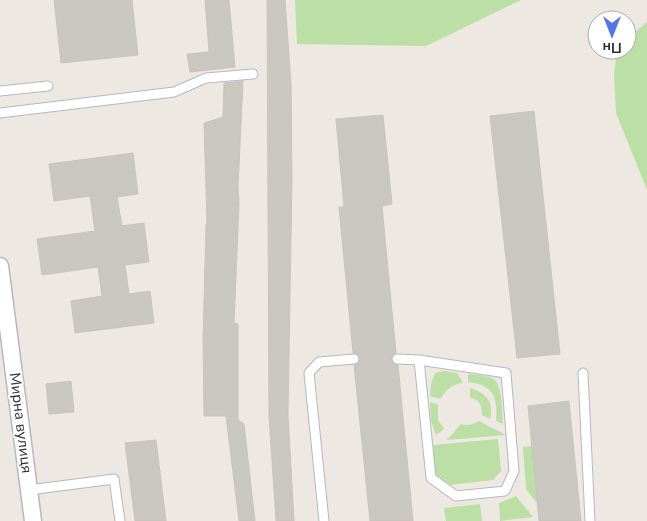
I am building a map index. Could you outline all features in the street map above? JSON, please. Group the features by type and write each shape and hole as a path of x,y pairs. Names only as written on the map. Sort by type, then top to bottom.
{"street":[{"name":"Мирна вулиця","path":"0,266 10,366 33,521"}],"lane":[{"path":"0,113 174,92 206,78 253,74"},
{"path":"0,91 48,86"},
{"path":"397,359 419,360 506,374 514,471 505,491 456,496 430,478 419,360"},
{"path":"324,521 309,373 318,362 354,360"},
{"path":"583,373 590,521"},
{"path":"29,490 114,479 120,521"}],"green space":[{"path":"295,0 521,0 426,46 297,44"},
{"path":"647,22 647,190 616,113 614,75 616,60 637,60 637,30"},
{"path":"445,371 457,373 463,383 450,388 440,399 430,396 431,384 435,373"},
{"path":"468,374 487,376 496,381 500,392 503,424 496,421 496,403 493,395 487,388 468,382"},
{"path":"470,388 480,392 488,399 491,408 490,419 482,415 481,405 478,401 470,398"},
{"path":"430,402 438,405 438,420 444,429 436,435 431,421"},
{"path":"479,421 506,435 447,440 461,424 470,425"},
{"path":"498,439 501,471 493,480 450,485 435,474 433,445"},
{"path":"532,446 537,503 526,489 523,447"},
{"path":"516,496 533,517 500,521 499,503"},
{"path":"480,504 482,521 446,521 444,508"}],"building":[{"path":"54,0 132,0 138,55 61,63"},
{"path":"205,0 229,0 235,67 190,72 187,54 209,52"},
{"path":"267,0 285,0 291,83 292,179 288,414 294,521 276,521 269,417"},
{"path":"243,81 234,323 238,324 238,420 244,424 255,521 239,521 226,416 204,416 203,340 207,224 204,123 223,117 224,83"},
{"path":"534,111 560,354 517,358 490,116"},
{"path":"383,115 392,204 382,206 396,353 392,355 391,359 393,364 398,365 413,521 370,521 354,365 359,362 360,358 357,354 353,353 339,207 344,207 336,119"},
{"path":"133,153 138,194 117,197 122,226 144,223 149,262 125,265 129,294 150,291 154,323 75,333 71,301 102,296 98,267 42,275 37,239 95,231 90,196 54,201 49,164"},
{"path":"71,381 74,412 49,414 46,384"},
{"path":"569,401 581,521 539,521 528,406"},
{"path":"156,440 166,521 135,521 125,443"}]}
